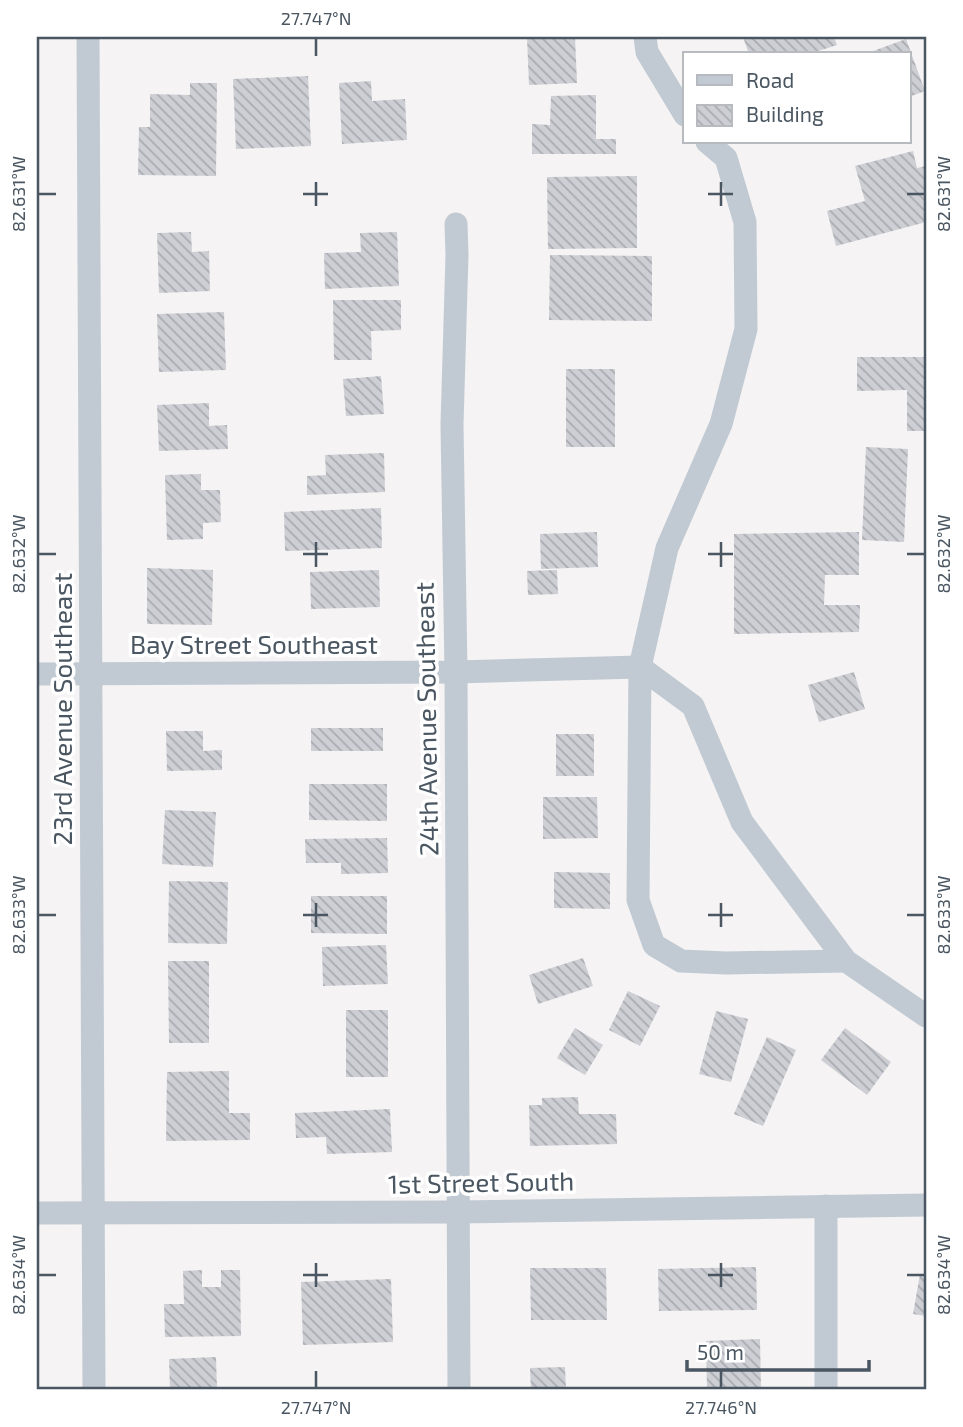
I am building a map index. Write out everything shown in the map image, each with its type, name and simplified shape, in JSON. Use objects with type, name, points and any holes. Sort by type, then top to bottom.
[{"type":"street","name":"23rd Avenue Southeast","points":[[88,37],[94,1390]]},
{"type":"street","points":[[645,37],[647,52],[683,112]]},
{"type":"street","points":[[709,144],[726,158],[745,222],[747,329],[721,424],[667,548],[640,667],[638,900],[654,945],[681,961],[846,961]]},
{"type":"street","name":"24th Avenue Southeast","points":[[457,224],[452,424],[456,672],[459,1390]]},
{"type":"street","name":"Bay Street Southeast","points":[[37,674],[456,672],[640,667]]},
{"type":"street","points":[[640,667],[693,706],[742,822],[846,961],[926,1016]]},
{"type":"street","name":"1st Street South","points":[[37,1213],[458,1212],[926,1205]]},
{"type":"street","points":[[826,1206],[826,1390]]},
{"type":"building","points":[[527,37],[575,37],[577,83],[529,85]]},
{"type":"building","points":[[743,37],[834,37],[837,45],[815,52],[748,52]]},
{"type":"building","points":[[906,39],[911,52],[870,52]]},
{"type":"building","points":[[911,53],[925,91],[911,96]]},
{"type":"building","points":[[308,76],[311,146],[236,149],[233,79]]},
{"type":"building","points":[[371,81],[372,101],[405,99],[407,140],[342,144],[339,83]]},
{"type":"building","points":[[190,83],[217,83],[216,176],[138,175],[139,127],[150,127],[150,94],[190,95]]},
{"type":"building","points":[[596,95],[596,139],[616,139],[616,154],[532,154],[532,124],[550,125],[551,96]]},
{"type":"building","points":[[913,151],[917,168],[926,166],[926,222],[836,246],[827,211],[865,201],[855,166]]},
{"type":"building","points":[[637,176],[637,248],[548,249],[547,177]]},
{"type":"building","points":[[191,232],[192,252],[209,251],[210,291],[159,293],[157,233]]},
{"type":"building","points":[[397,232],[399,286],[325,289],[324,253],[361,252],[360,233]]},
{"type":"building","points":[[550,255],[652,256],[652,321],[549,320]]},
{"type":"building","points":[[333,300],[401,300],[401,330],[371,331],[372,360],[334,360]]},
{"type":"building","points":[[224,312],[226,370],[159,372],[157,314]]},
{"type":"building","points":[[857,357],[926,357],[926,431],[907,431],[907,390],[857,391]]},
{"type":"building","points":[[566,369],[615,369],[615,447],[566,447]]},
{"type":"building","points":[[381,376],[384,414],[346,416],[343,379]]},
{"type":"building","points":[[209,403],[209,426],[227,425],[228,449],[159,451],[157,405]]},
{"type":"building","points":[[866,447],[908,449],[904,542],[862,540]]},
{"type":"building","points":[[384,453],[385,492],[307,495],[307,476],[326,475],[325,455]]},
{"type":"building","points":[[201,474],[201,490],[220,490],[221,522],[203,523],[203,539],[167,540],[165,475]]},
{"type":"building","points":[[381,508],[382,548],[285,551],[284,512]]},
{"type":"building","points":[[597,532],[598,567],[541,569],[540,534]]},
{"type":"building","points":[[859,532],[859,575],[825,575],[824,605],[860,605],[859,632],[734,634],[734,534]]},
{"type":"building","points":[[147,568],[213,570],[212,625],[147,624]]},
{"type":"building","points":[[379,570],[380,607],[311,609],[310,572]]},
{"type":"building","points":[[557,570],[558,594],[528,595],[527,571]]},
{"type":"building","points":[[854,672],[865,709],[819,722],[808,685]]},
{"type":"building","points":[[311,728],[383,728],[383,751],[311,751]]},
{"type":"building","points":[[166,731],[203,731],[203,751],[222,750],[222,770],[167,771]]},
{"type":"building","points":[[556,734],[594,734],[594,776],[556,776]]},
{"type":"building","points":[[309,784],[387,784],[387,821],[309,820]]},
{"type":"building","points":[[543,797],[597,797],[598,838],[543,839]]},
{"type":"building","points":[[165,810],[216,812],[213,867],[162,864]]},
{"type":"building","points":[[387,838],[388,873],[341,874],[341,863],[306,863],[305,839]]},
{"type":"building","points":[[554,872],[610,873],[610,909],[554,908]]},
{"type":"building","points":[[169,881],[228,882],[227,944],[168,943]]},
{"type":"building","points":[[311,896],[387,896],[387,934],[311,933]]},
{"type":"building","points":[[386,945],[388,984],[323,986],[322,947]]},
{"type":"building","points":[[583,958],[593,986],[538,1004],[529,975]]},
{"type":"building","points":[[168,961],[209,961],[209,1043],[169,1043]]},
{"type":"building","points":[[628,991],[660,1006],[640,1046],[609,1030]]},
{"type":"building","points":[[346,1010],[388,1010],[388,1077],[346,1077]]},
{"type":"building","points":[[716,1011],[748,1019],[731,1082],[699,1074]]},
{"type":"building","points":[[575,1028],[603,1045],[585,1075],[557,1058]]},
{"type":"building","points":[[845,1028],[891,1062],[867,1095],[821,1060]]},
{"type":"building","points":[[767,1037],[796,1050],[763,1126],[734,1114]]},
{"type":"building","points":[[229,1071],[229,1113],[250,1113],[250,1140],[166,1141],[167,1072]]},
{"type":"building","points":[[578,1097],[579,1114],[616,1114],[617,1144],[530,1146],[529,1105],[542,1105],[542,1098]]},
{"type":"building","points":[[390,1109],[392,1152],[327,1154],[326,1137],[296,1138],[295,1113]]},
{"type":"building","points":[[756,1267],[757,1310],[659,1311],[658,1269]]},
{"type":"building","points":[[530,1268],[606,1268],[607,1320],[531,1320]]},
{"type":"building","points":[[202,1270],[202,1287],[221,1287],[221,1270],[240,1270],[241,1336],[165,1337],[164,1304],[184,1304],[183,1271]]},
{"type":"building","points":[[920,1274],[926,1275],[926,1316],[913,1314]]},
{"type":"building","points":[[391,1279],[393,1342],[303,1345],[301,1282]]},
{"type":"building","points":[[760,1339],[761,1390],[707,1390],[706,1341]]},
{"type":"building","points":[[216,1357],[217,1390],[170,1390],[169,1359]]},
{"type":"building","points":[[565,1367],[566,1390],[531,1390],[530,1368]]}]
